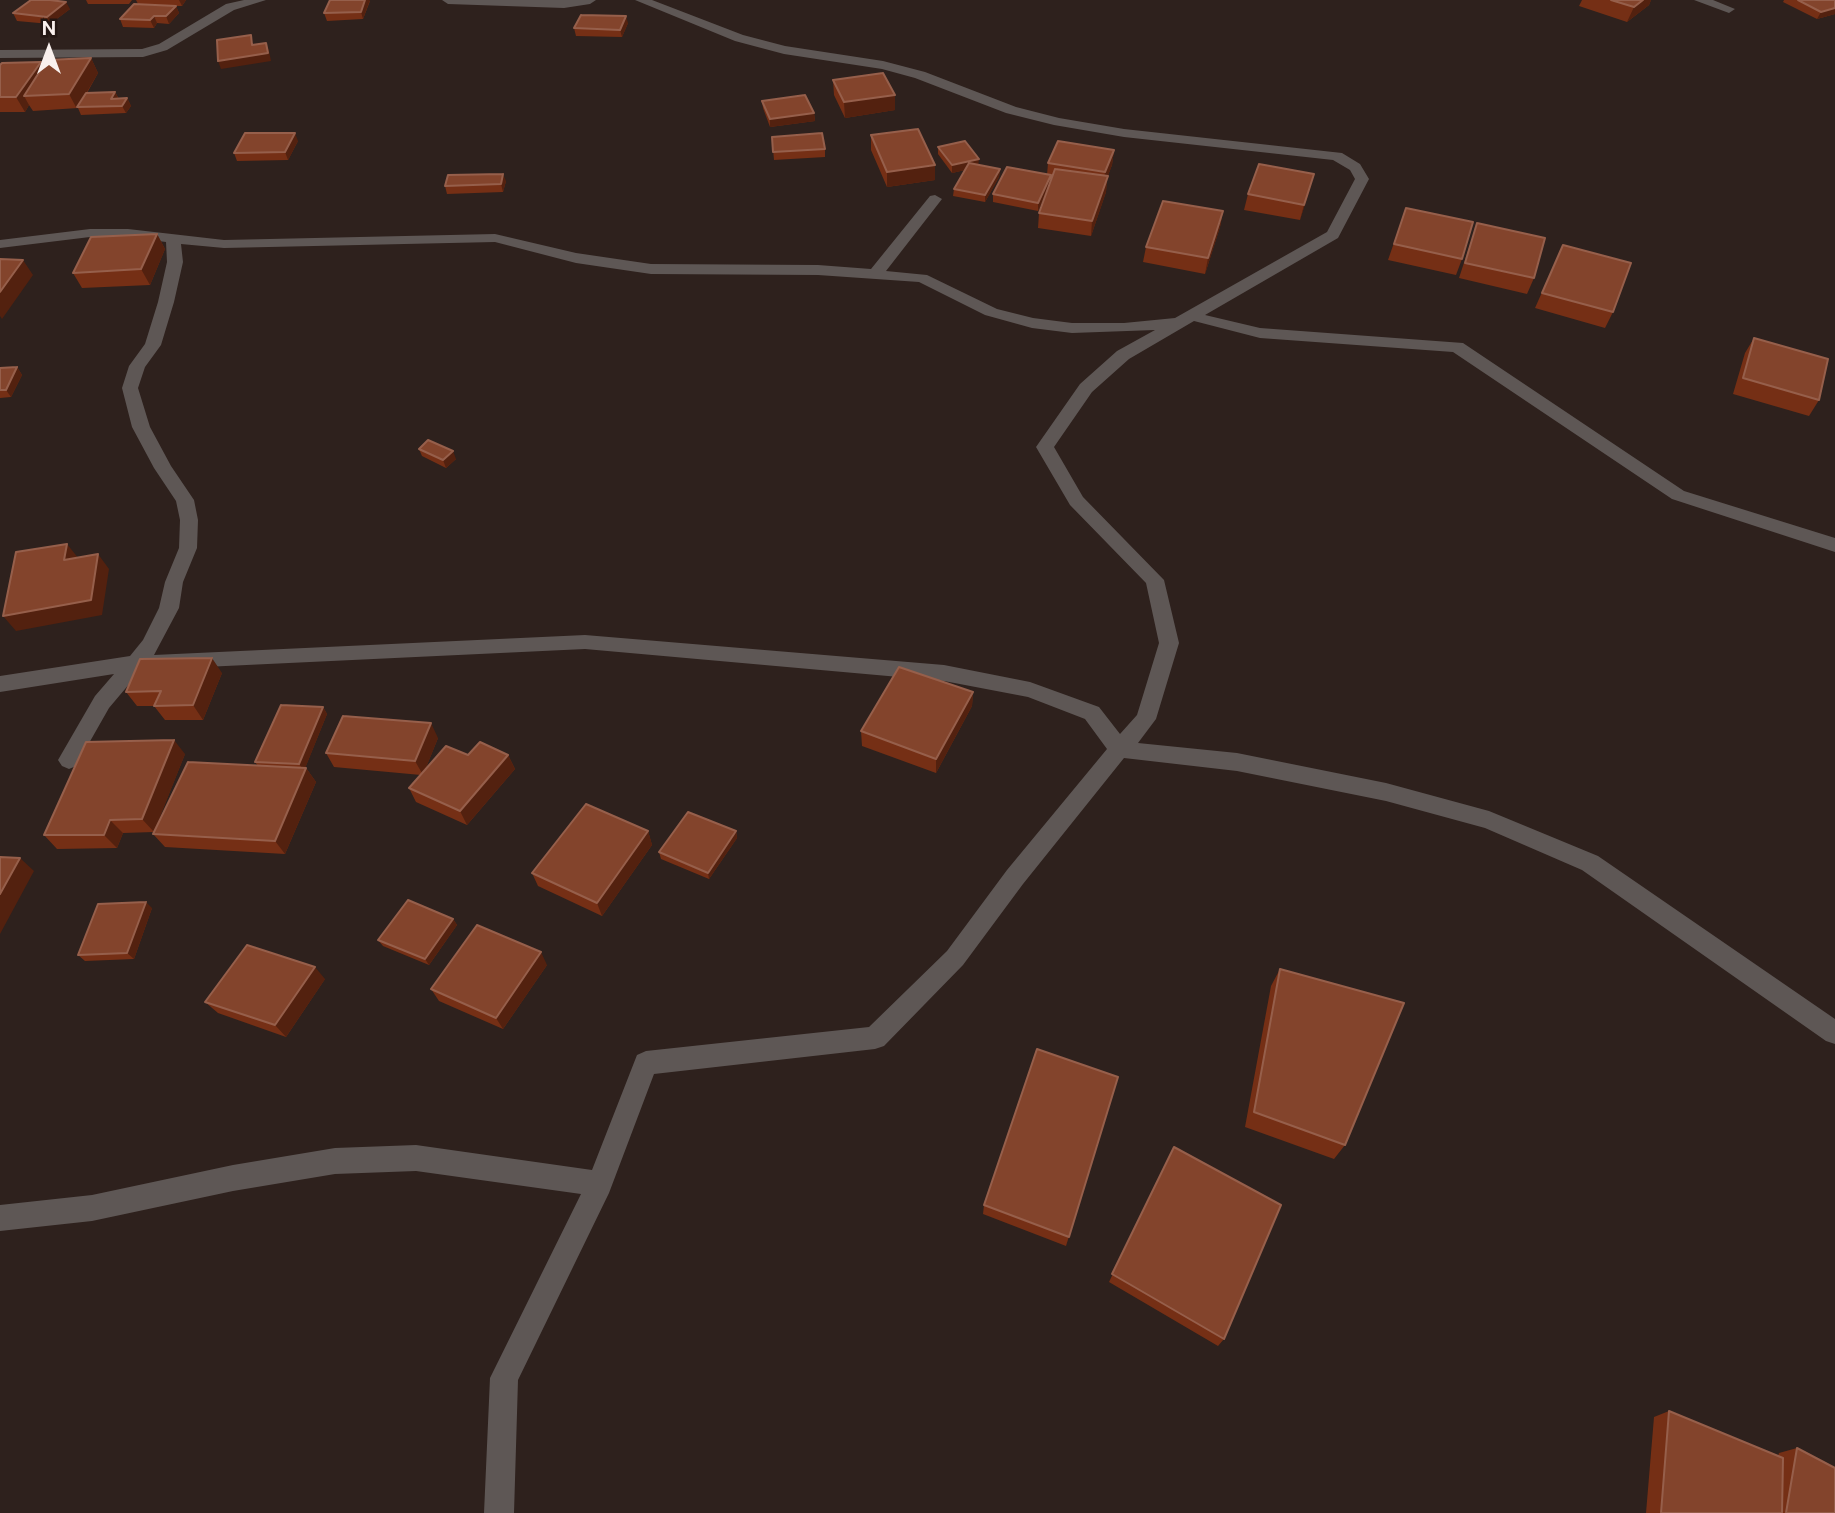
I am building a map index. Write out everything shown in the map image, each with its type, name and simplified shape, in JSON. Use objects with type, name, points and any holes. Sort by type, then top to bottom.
[{"type":"street","points":[[0,54],[143,53],[163,47],[230,7],[260,0]]},
{"type":"street","points":[[449,0],[564,4],[590,0]]},
{"type":"street","points":[[499,1513],[504,1378],[600,1184],[646,1063],[875,1038],[955,958],[1015,877],[1146,719],[1169,643],[1155,580],[1076,501],[1045,447],[1086,388],[1124,355],[1333,235],[1362,179],[1355,167],[1337,156],[1124,133],[1059,122],[1011,110],[907,71],[784,50],[739,38],[641,0]]},
{"type":"street","points":[[1700,0],[1729,9]]},
{"type":"street","points":[[875,274],[935,199]]},
{"type":"street","points":[[0,244],[90,233],[128,233],[224,244],[495,238],[576,258],[651,269],[875,274],[922,278],[991,312],[1032,323],[1072,328],[1124,328],[1188,319],[1260,333],[1457,347],[1678,495],[1835,545]]},
{"type":"street","points":[[69,761],[102,702],[151,645],[169,608],[174,582],[188,548],[189,520],[185,500],[163,468],[141,427],[130,388],[137,366],[153,345],[163,313],[175,262],[173,240]]},
{"type":"street","points":[[0,684],[136,663],[585,642],[931,672],[1030,690],[1092,713],[1119,749],[1237,762],[1386,792],[1489,821],[1590,863],[1835,1033]]},
{"type":"street","points":[[0,1218],[92,1208],[233,1178],[335,1161],[416,1158],[600,1184]]},
{"type":"building","points":[[31,0],[66,2],[47,17],[13,13]]},
{"type":"building","points":[[330,0],[365,0],[361,12],[324,13]]},
{"type":"building","points":[[1611,0],[1643,0],[1634,7]]},
{"type":"building","points":[[1798,0],[1835,0],[1835,8],[1821,12]]},
{"type":"building","points":[[134,4],[176,6],[166,16],[154,16],[150,20],[120,19]]},
{"type":"building","points":[[581,15],[626,16],[620,30],[574,28]]},
{"type":"building","points":[[251,35],[252,45],[266,43],[268,53],[218,61],[217,40]]},
{"type":"building","points":[[91,58],[69,94],[24,96],[47,60]]},
{"type":"building","points":[[41,62],[16,97],[0,97],[2,63]]},
{"type":"building","points":[[883,73],[895,95],[844,102],[833,80]]},
{"type":"building","points":[[115,92],[111,99],[127,98],[122,106],[77,107],[86,93]]},
{"type":"building","points":[[805,95],[814,113],[770,119],[762,101]]},
{"type":"building","points":[[918,129],[935,165],[887,172],[871,135]]},
{"type":"building","points":[[245,133],[295,133],[285,152],[234,153]]},
{"type":"building","points":[[822,133],[825,149],[773,152],[772,137]]},
{"type":"building","points":[[965,141],[979,159],[952,165],[938,147]]},
{"type":"building","points":[[1058,141],[1114,150],[1105,172],[1048,163]]},
{"type":"building","points":[[969,163],[1000,169],[985,195],[954,189]]},
{"type":"building","points":[[1259,164],[1314,174],[1304,205],[1248,194]]},
{"type":"building","points":[[1007,167],[1051,175],[1038,203],[993,194]]},
{"type":"building","points":[[1055,169],[1108,176],[1092,221],[1039,213]]},
{"type":"building","points":[[503,174],[501,184],[445,186],[448,175]]},
{"type":"building","points":[[1163,201],[1223,211],[1208,258],[1146,247]]},
{"type":"building","points":[[1406,208],[1473,222],[1462,259],[1394,244]]},
{"type":"building","points":[[1477,223],[1545,238],[1534,278],[1465,263]]},
{"type":"building","points":[[157,234],[141,269],[73,273],[91,237]]},
{"type":"building","points":[[1563,245],[1631,263],[1613,312],[1542,293]]},
{"type":"building","points":[[0,259],[23,260],[0,292]]},
{"type":"building","points":[[1754,338],[1828,359],[1819,400],[1743,378]]},
{"type":"building","points":[[17,367],[6,390],[0,390],[0,368]]},
{"type":"building","points":[[428,440],[453,451],[443,460],[419,449]]},
{"type":"building","points":[[67,544],[64,560],[98,554],[91,600],[3,616],[16,552]]},
{"type":"building","points":[[212,658],[193,705],[154,706],[161,691],[126,692],[140,659]]},
{"type":"building","points":[[899,667],[973,692],[936,759],[861,731]]},
{"type":"building","points":[[281,705],[323,707],[299,764],[255,762]]},
{"type":"building","points":[[343,716],[431,723],[415,761],[326,753]]},
{"type":"building","points":[[174,740],[142,819],[110,820],[104,835],[44,835],[86,742]]},
{"type":"building","points":[[480,742],[508,755],[460,811],[409,788],[446,746],[468,755]]},
{"type":"building","points":[[188,762],[306,768],[275,841],[153,834]]},
{"type":"building","points":[[586,804],[648,831],[597,903],[532,873]]},
{"type":"building","points":[[688,812],[736,831],[708,873],[659,852]]},
{"type":"building","points":[[0,857],[20,858],[0,894]]},
{"type":"building","points":[[408,900],[453,919],[425,959],[378,940]]},
{"type":"building","points":[[146,902],[127,953],[78,955],[98,904]]},
{"type":"building","points":[[477,925],[541,952],[496,1018],[431,989]]},
{"type":"building","points":[[247,945],[315,967],[275,1025],[205,1002]]},
{"type":"building","points":[[1280,969],[1404,1003],[1345,1145],[1254,1112]]},
{"type":"building","points":[[1037,1049],[1118,1077],[1069,1237],[984,1205]]},
{"type":"building","points":[[1174,1147],[1281,1205],[1224,1339],[1112,1274]]},
{"type":"building","points":[[1669,1411],[1783,1458],[1782,1513],[1661,1513]]},
{"type":"building","points":[[1797,1448],[1835,1468],[1835,1513],[1786,1513]]}]
